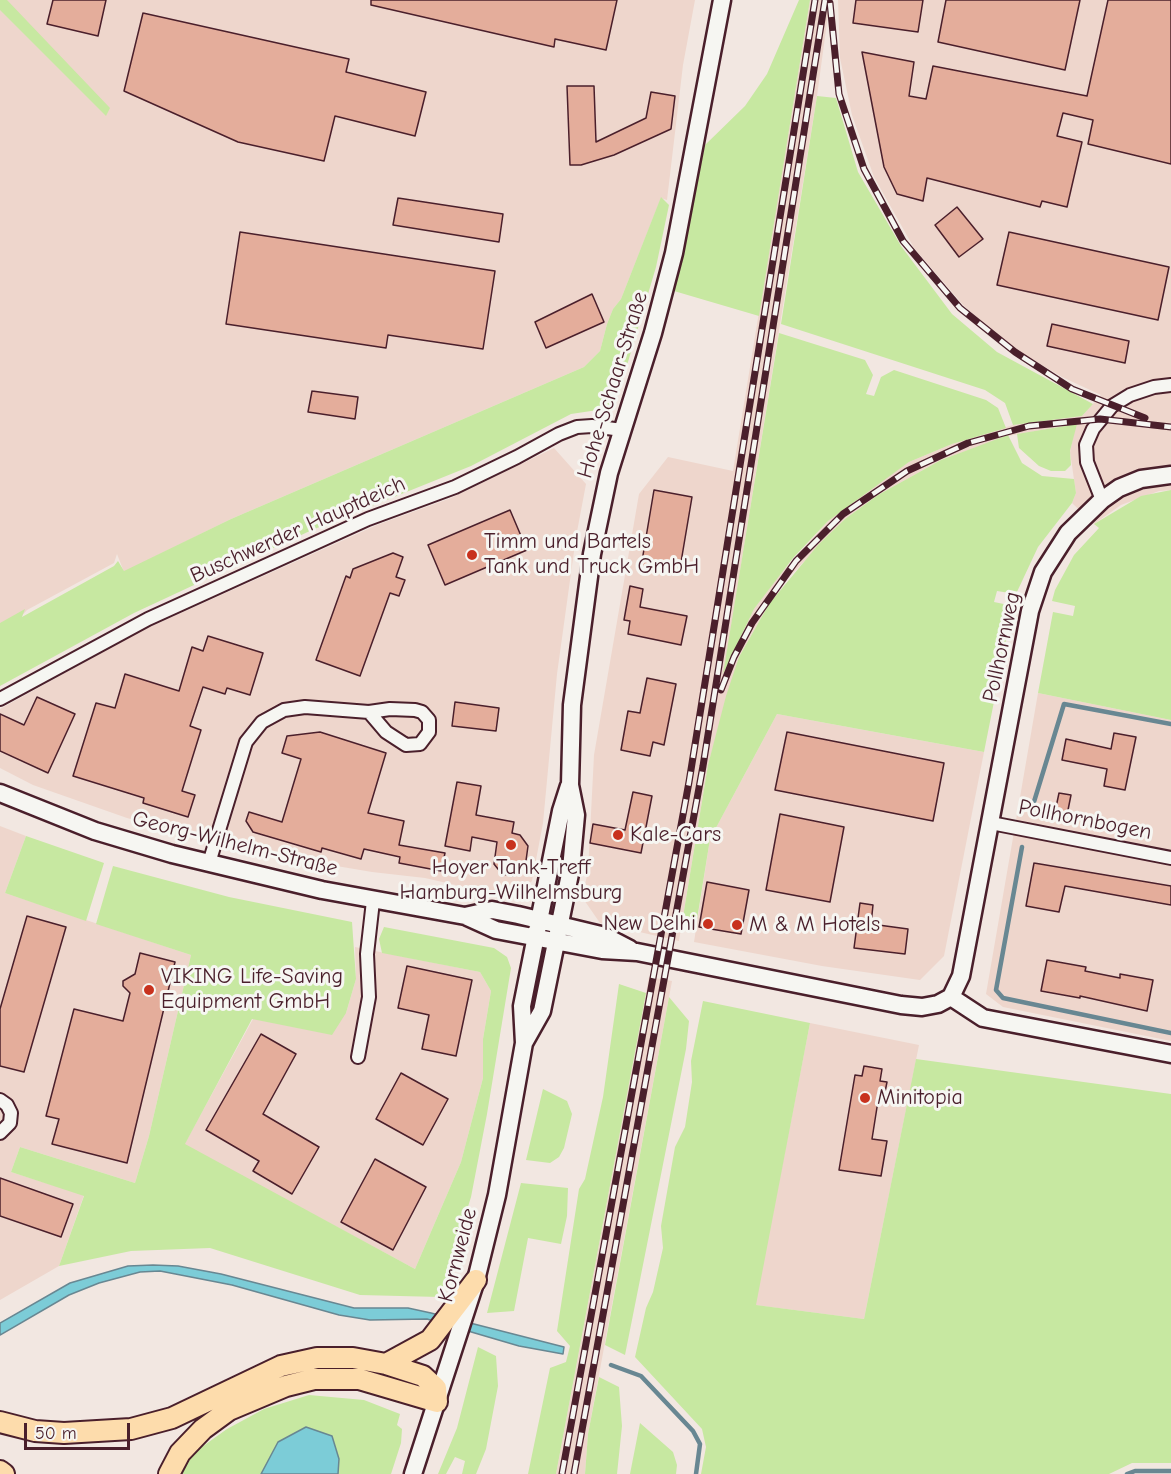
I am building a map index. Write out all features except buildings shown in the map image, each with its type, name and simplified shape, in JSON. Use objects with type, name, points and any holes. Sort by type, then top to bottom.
[{"type":"highway","points":[[386,1364],[450,1330],[476,1280]]},
{"type":"highway","points":[[0,1422],[35,1431],[64,1433],[131,1430],[172,1418],[262,1374],[299,1361],[337,1357],[386,1364],[428,1380],[436,1388],[437,1402],[359,1380],[330,1378],[300,1381],[249,1400],[214,1420],[180,1453],[170,1474]]},
{"type":"highway","points":[[0,1471],[4,1474]]},
{"type":"main road","name":"Hohe-Schaar-Straße","points":[[561,924],[576,815],[570,785],[574,687],[585,593],[603,500],[622,430],[653,333],[674,252],[722,0]]},
{"type":"main road","name":"Pollhornweg","points":[[954,993],[962,976],[1035,594],[1043,572],[1060,543],[1102,500],[1131,483],[1171,475]]},
{"type":"main road","name":"Hohe-Schaar-Straße","points":[[540,919],[561,811],[570,785]]},
{"type":"main road","name":"Georg-Wilhelm-Straße","points":[[0,793],[95,831],[209,863],[373,901],[465,916],[486,928],[602,950],[637,952],[912,1007],[938,1004],[954,993]]},
{"type":"main road","name":"Georg-Wilhelm-Straße","points":[[465,916],[492,910],[540,919],[605,936],[637,952]]},
{"type":"main road","name":"Kornweide","points":[[476,1280],[497,1195],[524,1043],[522,1006],[540,919]]},
{"type":"main road","name":"Kornweide","points":[[524,1043],[542,1011],[561,924]]},
{"type":"main road","points":[[954,993],[983,1018],[1171,1054]]},
{"type":"main road","name":"Kornweide","points":[[413,1474],[437,1402],[450,1330]]},
{"type":"street","points":[[1102,500],[1087,462],[1086,445],[1093,429],[1112,406],[1130,395],[1154,387],[1171,385]]},
{"type":"street","name":"Buschwerder Hauptdeich","points":[[0,699],[148,619],[368,519],[454,487],[559,434],[576,427],[592,426],[622,430]]},
{"type":"street","points":[[209,863],[246,742],[262,722],[284,710],[305,707],[369,712],[390,709],[415,710],[422,712],[429,720],[429,732],[420,744],[406,745],[386,732],[369,712]]},
{"type":"street","name":"Pollhornbogen","points":[[991,823],[1171,858]]},
{"type":"street","points":[[358,1058],[369,997],[368,936],[373,901]]},
{"type":"street","points":[[0,1100],[7,1105],[11,1113],[10,1123],[0,1133]]},
{"type":"shaded area","points":[[0,0],[695,0],[683,65],[667,200],[661,198],[621,299],[613,309],[607,324],[600,351],[584,367],[231,519],[124,572],[117,554],[114,563],[27,610],[0,639]]},
{"type":"shaded area","points":[[810,0],[830,0],[817,96],[724,670],[754,609],[781,573],[828,521],[856,498],[909,462],[952,444],[1013,425],[1082,416],[1101,395],[1062,377],[1013,348],[964,306],[914,248],[874,177],[852,115],[840,58],[838,0],[1171,0],[1171,490],[1159,491],[1121,505],[1094,524],[1072,503],[1076,493],[1070,452],[1076,424],[1008,436],[941,460],[878,495],[845,519],[789,577],[769,604],[739,657],[708,765],[679,941],[600,923],[582,897],[588,872],[594,755],[639,494],[668,457],[733,471]]},
{"type":"shaded area","points":[[554,448],[586,484],[576,537],[557,674],[543,823],[532,881],[516,894],[499,895],[425,878],[372,872],[242,850],[127,818],[33,785],[0,768],[0,709],[141,631],[377,525],[451,498]]},
{"type":"shaded area","points":[[1038,693],[1171,720],[1171,1041],[1003,1007],[986,994]]},
{"type":"shaded area","points":[[777,714],[984,752],[944,956],[920,980],[822,966],[694,942],[710,839]]},
{"type":"shaded area","points":[[0,826],[26,836],[5,893],[191,955],[149,1136],[135,1183],[20,1147],[11,1172],[84,1195],[59,1266],[0,1300]]},
{"type":"shaded area","points":[[355,947],[480,972],[491,991],[483,1039],[483,1078],[461,1162],[415,1269],[184,1145],[253,1019],[346,1013],[356,979]]},
{"type":"shaded area","points":[[649,977],[672,981],[588,1434],[585,1474],[556,1474]]},
{"type":"shaded area","points":[[810,1023],[919,1045],[864,1319],[755,1305]]},
{"type":"green space","points":[[0,0],[7,0],[110,108],[106,116],[0,10]]},
{"type":"green space","points":[[799,0],[810,0],[759,316],[674,291],[705,145],[745,106],[767,74]]},
{"type":"green space","points":[[817,96],[836,98],[858,172],[901,246],[952,314],[997,352],[1093,404],[1082,416],[1013,425],[1005,403],[985,390],[781,324]]},
{"type":"green space","points":[[661,197],[669,205],[656,267],[620,389],[611,408],[571,414],[471,466],[312,530],[134,613],[0,686],[0,623],[25,609],[22,617],[114,566],[118,561],[124,571],[231,519],[584,367],[600,351],[607,324],[613,309],[621,299]]},
{"type":"green space","points":[[779,333],[865,360],[873,375],[866,394],[874,396],[881,377],[894,370],[986,400],[998,408],[1006,428],[952,444],[909,462],[828,521],[793,558],[754,609],[723,674]]},
{"type":"green space","points":[[1077,424],[1070,451],[1071,465],[1065,471],[1051,471],[1039,466],[1019,448],[1017,434]]},
{"type":"green space","points":[[1008,435],[1022,463],[1042,476],[1074,479],[1076,493],[1072,503],[1038,547],[1016,594],[997,591],[994,602],[1013,606],[984,752],[777,714],[710,839],[695,932],[681,929],[708,765],[726,696],[739,657],[769,604],[818,545],[845,519],[878,495],[941,460]]},
{"type":"green space","points":[[1171,490],[1171,720],[1038,693],[1053,612],[1073,616],[1075,606],[1052,601],[1055,590],[1074,555],[1099,528],[1094,524],[1141,496]]},
{"type":"green space","points":[[26,836],[104,863],[86,921],[5,893]]},
{"type":"green space","points":[[113,866],[229,897],[352,922],[356,979],[346,1013],[332,1035],[252,1019],[185,1144],[415,1269],[461,1162],[483,1078],[483,1039],[491,991],[480,972],[382,953],[379,939],[384,927],[494,948],[507,957],[511,968],[471,1197],[440,1297],[360,1295],[210,1248],[131,1251],[59,1266],[84,1196],[11,1172],[20,1147],[135,1183],[149,1136],[191,955],[96,924]]},
{"type":"green space","points":[[619,984],[646,993],[556,1474],[528,1474],[550,1368],[566,1362],[570,1346],[557,1331],[579,1189],[585,1179],[603,1097]]},
{"type":"green space","points":[[669,997],[689,1021],[686,1049],[625,1355],[605,1345]]},
{"type":"green space","points":[[703,1001],[810,1023],[756,1305],[864,1319],[916,1059],[1171,1094],[1171,1463],[1132,1463],[1109,1474],[701,1474],[706,1447],[702,1429],[635,1357],[663,1248],[661,1226],[675,1147],[685,1127],[692,1082],[691,1061]]},
{"type":"green space","points":[[543,1089],[567,1101],[572,1114],[564,1148],[559,1157],[550,1163],[526,1160]]},
{"type":"green space","points":[[521,1183],[568,1188],[567,1216],[561,1244],[528,1238],[514,1311],[487,1313]]},
{"type":"green space","points":[[478,1347],[496,1356],[498,1386],[486,1449],[476,1474],[462,1474],[465,1461],[455,1457],[446,1474],[438,1474],[457,1428]]},
{"type":"green space","points":[[599,1377],[619,1387],[622,1426],[617,1474],[585,1474],[588,1434]]},
{"type":"green space","points":[[309,1395],[364,1400],[400,1414],[397,1425],[402,1429],[401,1443],[391,1474],[338,1474],[339,1459],[278,1442],[261,1474],[181,1474],[192,1454],[227,1429],[264,1409]]},
{"type":"green space","points":[[640,1423],[673,1452],[677,1465],[676,1474],[630,1474]]},
{"type":"water","points":[[128,1266],[178,1266],[221,1274],[354,1308],[408,1308],[564,1347],[563,1354],[519,1346],[427,1319],[370,1320],[339,1315],[232,1285],[160,1271],[140,1272],[99,1283],[69,1295],[0,1335],[0,1323],[70,1283]]},
{"type":"water","points":[[306,1427],[332,1436],[339,1459],[338,1474],[261,1474],[278,1442]]},
{"type":"waterway","points":[[1033,805],[1064,704],[1171,724]]},
{"type":"waterway","points":[[1022,847],[996,990],[1003,998],[1171,1033]]},
{"type":"waterway","points":[[611,1365],[641,1376],[693,1431],[700,1444],[696,1474]]},
{"type":"waterway","points":[[1127,1474],[1135,1471],[1171,1471]]},
{"type":"railway","points":[[562,1474],[689,782],[815,0]]},
{"type":"railway","points":[[574,1474],[703,766],[825,0]]},
{"type":"railway","points":[[830,3],[839,94],[864,169],[903,241],[960,308],[1015,352],[1072,389],[1145,418]]},
{"type":"railway","points":[[721,690],[734,657],[752,623],[796,561],[843,514],[907,471],[968,443],[1029,426],[1100,419],[1171,427]]},
{"type":"place","name":"Timm und Bartels Tank und Truck GmbH","points":[[472,555]]},
{"type":"place","name":"Kale-Cars","points":[[618,835]]},
{"type":"place","name":"Hoyer Tank-Treff Hamburg-Wilhelmsburg","points":[[511,845]]},
{"type":"place","name":"New Delhi","points":[[708,924]]},
{"type":"place","name":"M & M Hotels","points":[[737,925]]},
{"type":"place","name":"VIKING Life-Saving Equipment GmbH","points":[[149,990]]},
{"type":"place","name":"Minitopia","points":[[865,1098]]}]
